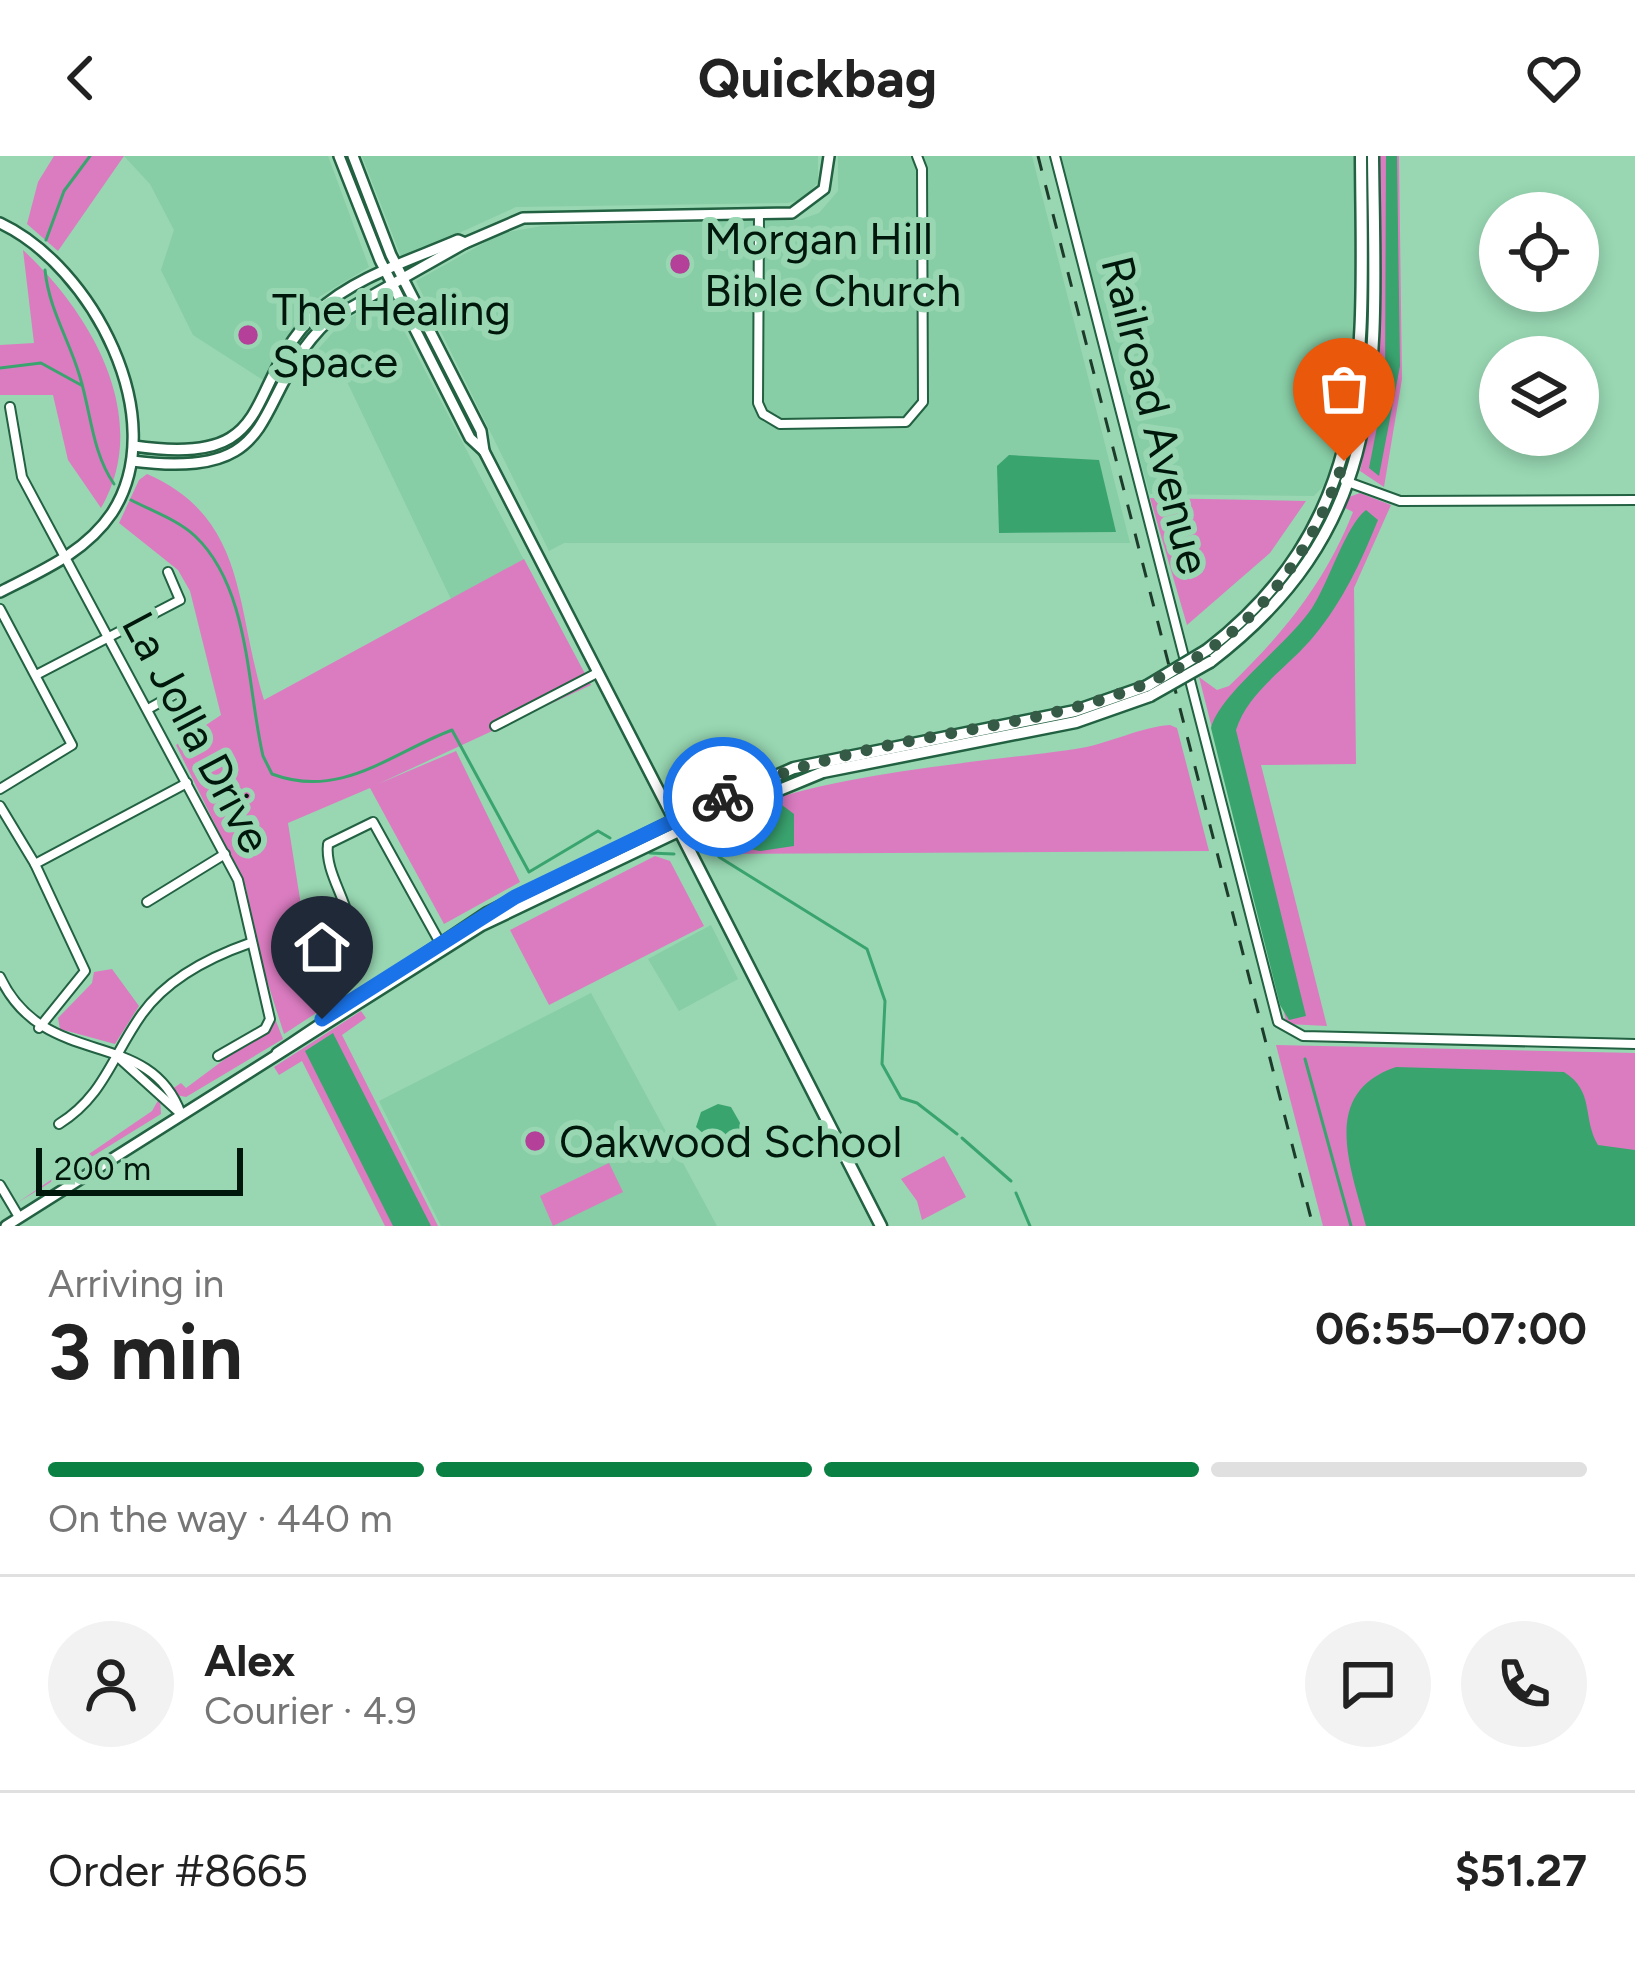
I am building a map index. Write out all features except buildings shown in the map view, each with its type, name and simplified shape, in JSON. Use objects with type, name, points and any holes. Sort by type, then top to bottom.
[{"type":"main road","points":[[339,156],[388,278],[470,438],[484,451]]},
{"type":"main road","points":[[353,156],[400,272],[481,431],[484,451],[881,1226]]},
{"type":"main road","points":[[134,446],[196,451],[230,439],[254,416],[306,324],[327,303],[464,243],[533,217],[792,213],[813,202],[827,182],[829,156]]},
{"type":"main road","points":[[1343,481],[1361,366],[1361,156]]},
{"type":"main road","points":[[324,1022],[511,909],[794,768],[1075,711],[1149,691],[1209,656],[1280,580],[1343,481],[1367,419],[1373,367],[1373,156]]},
{"type":"main road","points":[[0,224],[44,254],[97,321],[123,381],[134,446],[111,515],[67,558],[0,592]]},
{"type":"main road","points":[[132,460],[187,466],[238,450],[268,420],[323,325],[388,278]]},
{"type":"main road","points":[[6,1226],[296,1041],[439,941],[524,892],[676,826]]},
{"type":"street","points":[[759,214],[758,403],[763,414],[780,424],[906,422],[923,402],[922,169],[917,156]]},
{"type":"street","name":"Railroad Avenue","points":[[1055,156],[1166,592],[1195,681],[1271,1007],[1291,1032],[1635,1044]]},
{"type":"street","name":"La Jolla Drive","points":[[10,407],[22,477],[110,635],[243,896],[270,1018],[265,1029],[218,1056]]},
{"type":"street","points":[[1343,481],[1400,501],[1635,500]]},
{"type":"street","points":[[38,674],[181,600],[168,572]]},
{"type":"street","points":[[0,609],[72,745],[0,789]]},
{"type":"street","points":[[496,725],[597,673]]},
{"type":"street","points":[[148,709],[176,694]]},
{"type":"street","points":[[35,864],[188,783]]},
{"type":"street","points":[[0,806],[35,864],[85,971],[39,1028]]},
{"type":"street","points":[[348,935],[351,926],[330,877],[328,844],[373,823],[439,941]]},
{"type":"street","points":[[147,902],[225,854]]},
{"type":"street","points":[[58,1124],[88,1104],[154,1000],[206,960],[250,943]]},
{"type":"street","points":[[0,977],[21,1013],[39,1028],[117,1056],[181,1114]]},
{"type":"street","points":[[0,1185],[20,1217]]},
{"type":"shaded area","points":[[54,156],[124,156],[58,251],[27,224],[38,182]]},
{"type":"shaded area","points":[[124,156],[328,156],[369,267],[319,297],[266,382],[193,335],[161,270],[174,230],[150,184]]},
{"type":"shaded area","points":[[362,156],[818,156],[818,182],[802,200],[787,203],[516,207],[402,259]]},
{"type":"shaded area","points":[[838,156],[1032,156],[1130,543],[564,543],[549,551],[416,281],[502,233],[542,226],[799,220],[819,213],[838,191]]},
{"type":"shaded area","points":[[1061,156],[1387,156],[1388,214],[1359,212],[1354,327],[1331,478],[1314,496],[1150,494],[1106,348]]},
{"type":"shaded area","points":[[1380,156],[1399,156],[1402,379],[1384,487],[1360,471],[1379,385]]},
{"type":"shaded area","points":[[1386,156],[1397,156],[1400,366],[1379,476],[1369,468],[1385,386]]},
{"type":"shaded area","points":[[23,250],[71,304],[107,369],[117,403],[120,439],[115,474],[101,508],[68,460],[53,395],[0,395],[0,345],[34,343]]},
{"type":"shaded area","points":[[387,298],[524,560],[451,599],[340,367],[313,355],[342,322]]},
{"type":"shaded area","points":[[1009,455],[1099,460],[1116,532],[999,533],[997,466]]},
{"type":"shaded area","points":[[147,474],[180,493],[204,515],[221,541],[241,600],[264,700],[524,559],[591,685],[378,784],[456,751],[520,882],[444,924],[370,788],[288,823],[306,937],[327,1006],[284,1034],[256,946],[246,887],[176,745],[221,715],[190,591],[178,570],[119,523],[139,480]]},
{"type":"shaded area","points":[[1360,493],[1391,505],[1354,588],[1356,764],[1261,765],[1327,1026],[1287,1024],[1199,677],[1217,690],[1229,686],[1267,647],[1329,562],[1353,512],[1345,508],[1349,497]]},
{"type":"shaded area","points":[[1150,498],[1306,501],[1270,553],[1187,625]]},
{"type":"shaded area","points":[[1366,510],[1378,520],[1343,595],[1314,636],[1250,703],[1236,730],[1306,1016],[1289,1020],[1280,1005],[1211,728],[1227,700],[1312,608],[1351,528]]},
{"type":"shaded area","points":[[1170,725],[1177,728],[1209,851],[710,854],[704,842],[727,820],[767,801],[819,787],[1081,748]]},
{"type":"shaded area","points":[[772,805],[782,805],[794,814],[794,846],[760,851],[735,846],[728,828]]},
{"type":"shaded area","points":[[655,856],[670,861],[704,926],[549,1005],[510,930]]},
{"type":"shaded area","points":[[711,925],[738,979],[679,1011],[648,959]]},
{"type":"shaded area","points":[[112,969],[139,1006],[115,1044],[60,1029],[58,1018],[92,983],[94,972]]},
{"type":"shaded area","name":"Oakwood School","points":[[591,993],[717,1226],[441,1226],[379,1101]]},
{"type":"shaded area","points":[[361,1011],[366,1018],[342,1035],[438,1226],[385,1226],[302,1061],[279,1075],[274,1067]]},
{"type":"shaded area","points":[[276,1021],[283,1039],[186,1097],[176,1095],[172,1089],[181,1083],[186,1088]]},
{"type":"shaded area","points":[[333,1033],[431,1226],[393,1226],[305,1051]]},
{"type":"shaded area","points":[[1276,1045],[1635,1053],[1635,1226],[1323,1226]]},
{"type":"shaded area","points":[[1396,1067],[1564,1072],[1584,1096],[1598,1145],[1635,1150],[1635,1226],[1366,1226],[1349,1157],[1349,1113],[1372,1079]]},
{"type":"shaded area","points":[[160,1097],[161,1114],[17,1203],[152,1111]]},
{"type":"shaded area","points":[[718,1104],[731,1107],[743,1128],[730,1140],[707,1137],[696,1127],[701,1112]]},
{"type":"shaded area","points":[[944,1156],[966,1197],[922,1220],[917,1201],[901,1179]]},
{"type":"shaded area","points":[[609,1163],[623,1192],[553,1226],[540,1196]]},
{"type":"waterway","points":[[46,240],[64,191],[90,156]]},
{"type":"waterway","points":[[45,270],[80,377],[96,446],[114,484]]},
{"type":"waterway","points":[[0,368],[41,363],[81,385]]},
{"type":"waterway","points":[[131,500],[195,536],[227,583],[244,640],[263,756],[272,774],[297,781],[343,778],[452,730],[529,872],[598,831],[610,838]]},
{"type":"waterway","points":[[650,853],[674,854]]},
{"type":"waterway","points":[[719,857],[867,949],[885,1001],[882,1064],[901,1098],[917,1103],[957,1134]]},
{"type":"waterway","points":[[1305,1059],[1351,1226]]},
{"type":"waterway","points":[[962,1138],[1011,1181]]},
{"type":"waterway","points":[[1016,1193],[1030,1226]]},
{"type":"railway","points":[[1038,156],[1313,1226]]},
{"type":"way so far","points":[[723,797],[771,775],[843,755],[1095,706],[1168,675],[1208,650],[1264,601],[1320,519],[1344,461]]},
{"type":"place","name":"Morgan Hill Bible Church","points":[[680,264]]},
{"type":"place","name":"The Healing Space","points":[[248,335]]},
{"type":"place","name":"Oakwood School","points":[[535,1141]]},
{"type":"route","points":[[322,1019],[515,897],[723,797]]}]
